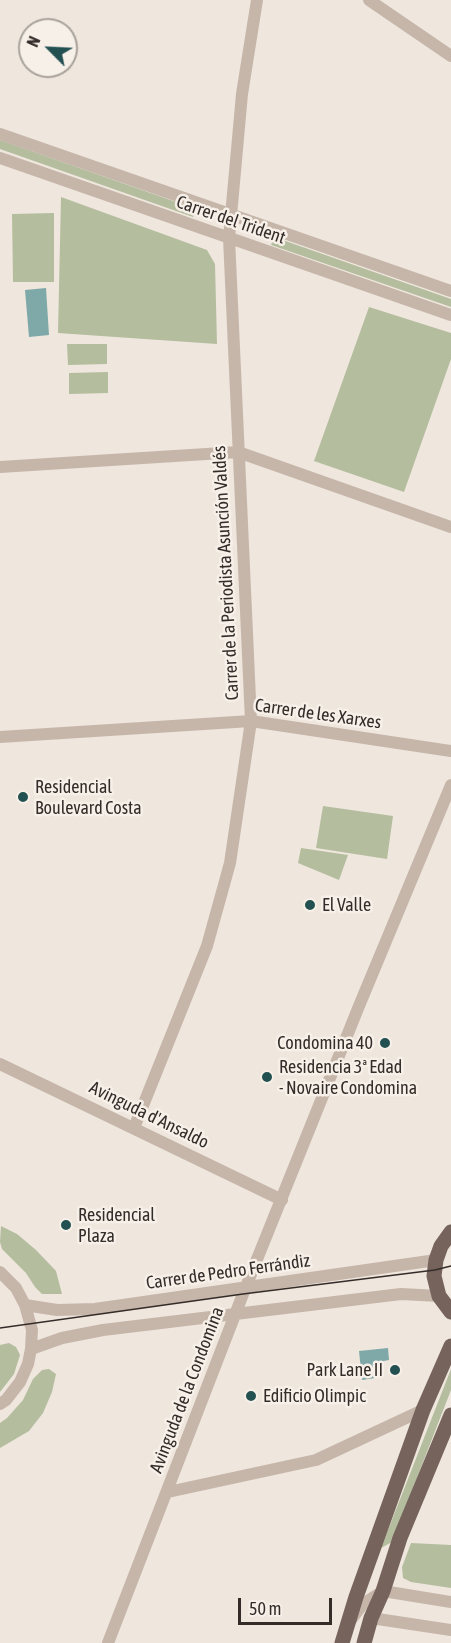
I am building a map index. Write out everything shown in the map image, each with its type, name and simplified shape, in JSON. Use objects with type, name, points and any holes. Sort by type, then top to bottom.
[{"type":"main road","points":[[451,1232],[441,1246],[436,1260],[435,1276],[439,1296],[451,1312]]},
{"type":"main road","points":[[344,1636],[423,1410],[451,1346]]},
{"type":"main road","points":[[364,1643],[400,1538],[451,1415]]},
{"type":"street","name":"Carrer de la Periodista Asunción Valdés","points":[[135,1128],[207,946],[230,863],[251,721],[229,238],[242,94],[257,0]]},
{"type":"street","points":[[369,0],[451,56]]},
{"type":"street","name":"Carrer del Trident","points":[[0,134],[451,291]]},
{"type":"street","name":"Carrer del Trident","points":[[0,158],[451,315]]},
{"type":"street","points":[[0,467],[238,452],[451,527]]},
{"type":"street","name":"Carrer de les Xarxes","points":[[0,737],[251,721],[451,751]]},
{"type":"street","name":"Avinguda de la Condomina","points":[[108,1643],[235,1315],[363,995],[451,785]]},
{"type":"street","name":"Avinguda d'Ansaldo","points":[[0,1064],[282,1200]]},
{"type":"street","name":"Carrer de Pedro Ferrándiz","points":[[25,1305],[57,1310],[95,1309],[436,1260]]},
{"type":"street","points":[[0,1272],[16,1288],[25,1305],[32,1330],[28,1364],[20,1382],[0,1404]]},
{"type":"street","points":[[31,1349],[62,1338],[103,1330],[401,1294],[439,1296]]},
{"type":"street","points":[[168,1492],[316,1460],[423,1410]]},
{"type":"street","points":[[344,1636],[363,1604],[383,1591],[451,1602]]},
{"type":"street","points":[[371,1618],[451,1630]]},
{"type":"green space","points":[[0,140],[196,209],[193,217],[0,149]]},
{"type":"green space","points":[[61,197],[207,250],[215,264],[217,344],[58,333]]},
{"type":"green space","points":[[54,213],[54,282],[13,282],[12,214]]},
{"type":"green space","points":[[274,237],[451,299],[451,307],[271,245]]},
{"type":"green space","points":[[369,307],[451,333],[451,359],[404,492],[314,461]]},
{"type":"green space","points":[[67,344],[107,344],[107,364],[68,365]]},
{"type":"green space","points":[[108,372],[108,393],[69,394],[69,373]]},
{"type":"green space","points":[[323,806],[393,816],[387,859],[316,848]]},
{"type":"green space","points":[[301,848],[348,855],[339,880],[298,863]]},
{"type":"green space","points":[[1,1226],[17,1234],[56,1271],[62,1294],[42,1294],[35,1287],[26,1273],[2,1249]]},
{"type":"green space","points":[[9,1343],[16,1347],[20,1355],[14,1374],[0,1392],[0,1345]]},
{"type":"green space","points":[[49,1369],[56,1374],[52,1392],[43,1413],[29,1431],[0,1448],[0,1423],[23,1400],[33,1379],[42,1370]]},
{"type":"green space","points":[[451,1369],[451,1390],[392,1542],[381,1548]]},
{"type":"green space","points":[[411,1543],[451,1545],[451,1588],[411,1582],[403,1578],[402,1567]]},
{"type":"water","points":[[46,288],[49,335],[29,337],[25,290]]},
{"type":"water","points":[[388,1348],[389,1360],[373,1363],[375,1378],[362,1380],[359,1351]]},
{"type":"tram line","points":[[0,1328],[451,1266]]},
{"type":"place","name":"Residencial Boulevard Costa","points":[[23,797]]},
{"type":"place","name":"El Valle","points":[[310,905]]},
{"type":"place","name":"Condomina 40","points":[[385,1043]]},
{"type":"place","name":"Residencia 3ª Edad - Novaire Condomina","points":[[267,1077]]},
{"type":"place","name":"Residencial Plaza","points":[[66,1225]]},
{"type":"place","name":"Park Lane II","points":[[395,1370]]},
{"type":"place","name":"Edificio Olimpic","points":[[251,1396]]}]
